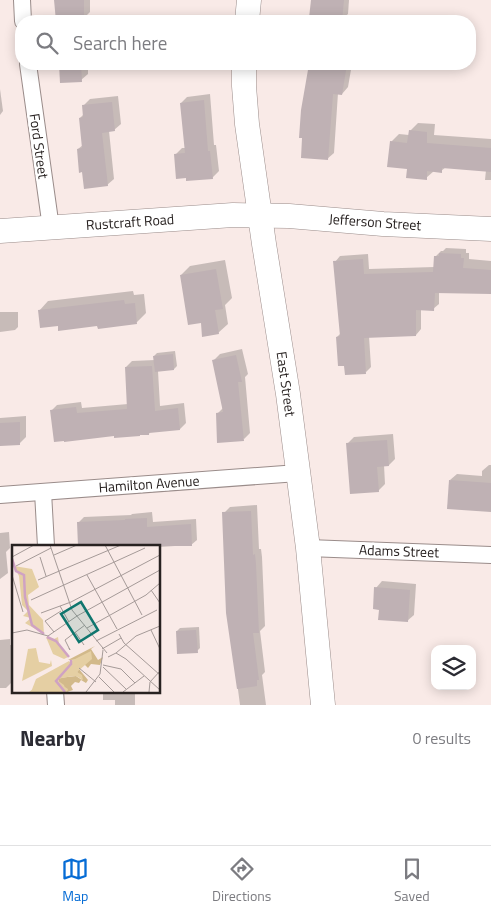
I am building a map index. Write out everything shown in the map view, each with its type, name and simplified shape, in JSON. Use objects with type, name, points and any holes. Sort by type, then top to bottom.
[{"type":"main road","points":[[248,15],[249,0]]},
{"type":"main road","name":"East Street","points":[[244,70],[247,124],[282,354],[308,548],[323,705]]},
{"type":"main road","name":"Rustcraft Road","points":[[0,232],[233,215],[260,215]]},
{"type":"main road","name":"Jefferson Street","points":[[260,215],[383,224],[491,228]]},
{"type":"street","points":[[22,0],[23,15]]},
{"type":"street","name":"Ford Street","points":[[29,70],[51,228]]},
{"type":"street","name":"Hamilton Avenue","points":[[0,495],[298,473]]},
{"type":"street","points":[[43,492],[46,545]]},
{"type":"street","name":"Adams Street","points":[[308,548],[491,555]]},
{"type":"street","points":[[55,692],[56,705]]},
{"type":"building","points":[[54,0],[84,0],[84,15],[55,15]]},
{"type":"building","points":[[311,0],[344,0],[343,15],[309,15]]},
{"type":"building","points":[[59,70],[81,70],[82,82],[60,83]]},
{"type":"building","points":[[308,70],[346,70],[342,95],[333,94],[328,160],[301,158],[302,138],[299,138],[301,110]]},
{"type":"building","points":[[204,100],[208,151],[210,151],[213,179],[186,181],[186,178],[176,179],[174,154],[185,153],[180,103]]},
{"type":"building","points":[[112,102],[115,131],[102,133],[108,186],[84,189],[82,172],[79,173],[77,149],[82,148],[79,118],[83,117],[82,105]]},
{"type":"building","points":[[409,130],[427,132],[427,143],[491,148],[491,172],[442,168],[442,173],[427,171],[427,180],[406,178],[407,169],[387,167],[390,141],[407,143]]},
{"type":"building","points":[[439,253],[461,254],[461,258],[464,258],[463,268],[491,270],[491,294],[435,293],[434,311],[416,310],[416,336],[364,338],[366,374],[345,375],[344,366],[338,366],[336,337],[340,336],[333,261],[363,259],[364,274],[433,272],[434,256],[439,256]]},
{"type":"building","points":[[216,269],[223,309],[215,310],[219,334],[202,337],[201,323],[188,325],[180,275]]},
{"type":"building","points":[[124,300],[125,304],[135,303],[137,324],[98,329],[97,326],[58,331],[58,326],[40,328],[38,310]]},
{"type":"building","points":[[173,354],[174,370],[155,372],[153,356]]},
{"type":"building","points":[[236,355],[242,382],[238,382],[244,441],[217,443],[216,413],[223,412],[212,360]]},
{"type":"building","points":[[152,366],[155,411],[178,408],[180,430],[149,433],[149,435],[140,436],[114,438],[114,436],[54,442],[50,410],[76,407],[77,413],[127,409],[125,367]]},
{"type":"building","points":[[20,422],[20,445],[0,446],[0,423]]},
{"type":"building","points":[[387,440],[389,466],[377,467],[379,492],[350,494],[346,443]]},
{"type":"building","points":[[449,480],[491,483],[491,512],[447,509]]},
{"type":"building","points":[[251,511],[253,555],[255,554],[256,564],[259,633],[253,633],[259,680],[257,680],[257,686],[237,689],[226,613],[222,512]]},
{"type":"building","points":[[147,518],[147,527],[191,524],[192,546],[78,545],[77,522]]},
{"type":"building","points":[[374,587],[410,590],[408,622],[378,620],[379,610],[373,609]]},
{"type":"building","points":[[196,630],[198,653],[177,654],[176,631]]}]
